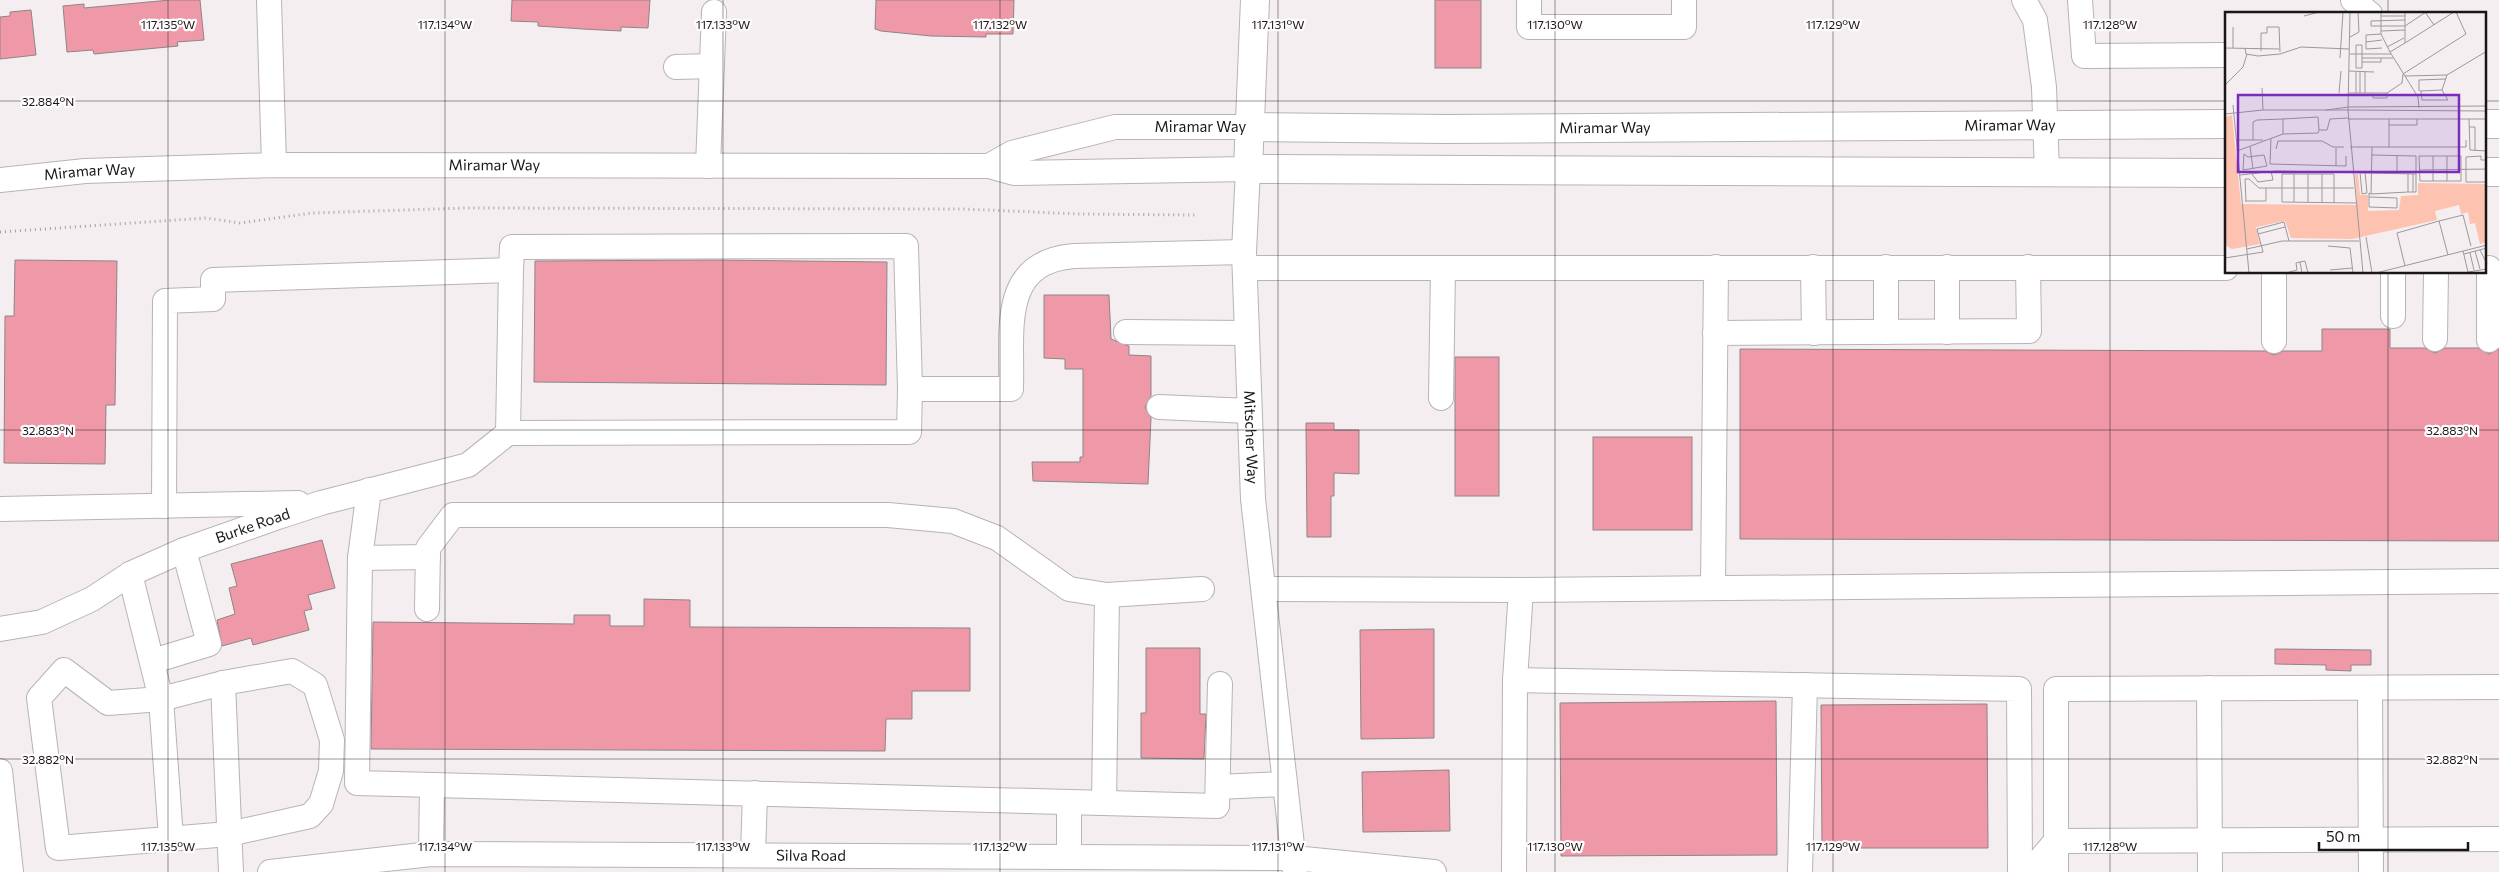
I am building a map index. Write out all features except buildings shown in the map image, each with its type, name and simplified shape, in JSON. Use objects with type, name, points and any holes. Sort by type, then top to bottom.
[{"type":"main road","name":"Mitscher Way","points":[[1248,170],[1255,0]]},
{"type":"main road","name":"Miramar Way","points":[[1251,127],[1447,129],[2225,124]]},
{"type":"main road","points":[[2486,124],[2499,124]]},
{"type":"main road","name":"Miramar Way","points":[[1248,170],[2225,173]]},
{"type":"main road","points":[[2486,172],[2499,172]]},
{"type":"street","points":[[269,0],[274,165]]},
{"type":"street","points":[[1529,0],[1529,27],[1684,27],[1684,0]]},
{"type":"street","points":[[2024,0],[2035,20],[2047,124],[2047,173]]},
{"type":"street","points":[[2080,0],[2084,56],[2225,55]]},
{"type":"street","points":[[2353,0],[2368,12]]},
{"type":"street","points":[[708,166],[714,12]]},
{"type":"street","points":[[676,67],[712,66]]},
{"type":"street","name":"Miramar Way","points":[[989,166],[1012,153],[1115,127],[1251,127]]},
{"type":"street","name":"Miramar Way","points":[[0,180],[85,171],[274,165],[989,166],[1014,173],[1248,170]]},
{"type":"street","name":"Mitscher Way","points":[[1248,170],[1245,260],[1246,333],[1253,499],[1265,589],[1294,865]]},
{"type":"street","points":[[906,246],[910,389],[909,432],[508,432],[511,270],[512,247],[906,246]]},
{"type":"street","points":[[910,389],[1011,389],[1013,305],[1018,288],[1042,264],[1057,258],[1074,256],[1245,260],[1443,268],[2225,268]]},
{"type":"street","points":[[1441,398],[1443,268]]},
{"type":"street","points":[[1713,588],[1716,268]]},
{"type":"street","points":[[1814,268],[1814,333]]},
{"type":"street","points":[[1886,268],[1886,332]]},
{"type":"street","points":[[1947,268],[1948,332]]},
{"type":"street","points":[[1715,333],[2029,331],[2028,268]]},
{"type":"street","points":[[2490,340],[2491,268]]},
{"type":"street","points":[[164,506],[165,301],[213,299],[213,280],[511,270]]},
{"type":"street","points":[[2274,274],[2274,342]]},
{"type":"street","points":[[2393,274],[2393,316]]},
{"type":"street","points":[[2434,339],[2436,274]]},
{"type":"street","points":[[1126,332],[1246,333]]},
{"type":"street","points":[[1159,407],[1249,411]]},
{"type":"street","name":"Burke Road","points":[[0,629],[42,622],[92,599],[130,574],[184,550],[321,503],[468,465],[508,432]]},
{"type":"street","points":[[369,490],[360,558],[357,783],[1217,806],[1220,684]]},
{"type":"street","points":[[0,509],[321,503]]},
{"type":"street","points":[[427,609],[428,548],[453,515],[888,515],[953,521],[997,538],[1069,589],[1107,595],[1202,589]]},
{"type":"street","points":[[153,662],[209,644],[184,550]]},
{"type":"street","points":[[360,558],[428,557]]},
{"type":"street","points":[[130,574],[161,699],[172,838]]},
{"type":"street","points":[[1265,589],[1521,590],[2499,581]]},
{"type":"street","points":[[1514,872],[1515,680],[1521,590]]},
{"type":"street","points":[[1104,803],[1107,595]]},
{"type":"street","points":[[64,670],[108,703],[161,699],[223,683],[292,671],[315,686],[332,740],[331,771],[321,804],[310,816],[229,834],[58,848],[38,698],[64,670]]},
{"type":"street","points":[[1515,680],[2019,689],[2020,870],[2034,867],[2056,841],[2499,839]]},
{"type":"street","points":[[223,683],[231,872]]},
{"type":"street","points":[[1800,872],[1805,686]]},
{"type":"street","points":[[2056,872],[2056,689],[2499,687]]},
{"type":"street","points":[[2209,688],[2210,872]]},
{"type":"street","points":[[2370,688],[2371,872]]},
{"type":"street","points":[[0,770],[10,872]]},
{"type":"street","points":[[1218,787],[1285,784]]},
{"type":"street","points":[[432,785],[432,854]]},
{"type":"street","points":[[753,854],[754,793]]},
{"type":"street","points":[[1069,802],[1069,856]]},
{"type":"street","name":"Silva Road","points":[[270,872],[372,866],[432,854],[1069,856],[1434,872]]},
{"type":"path","points":[[0,232],[206,218],[240,223],[312,213],[467,208],[964,209],[1079,214],[1195,216]]}]
